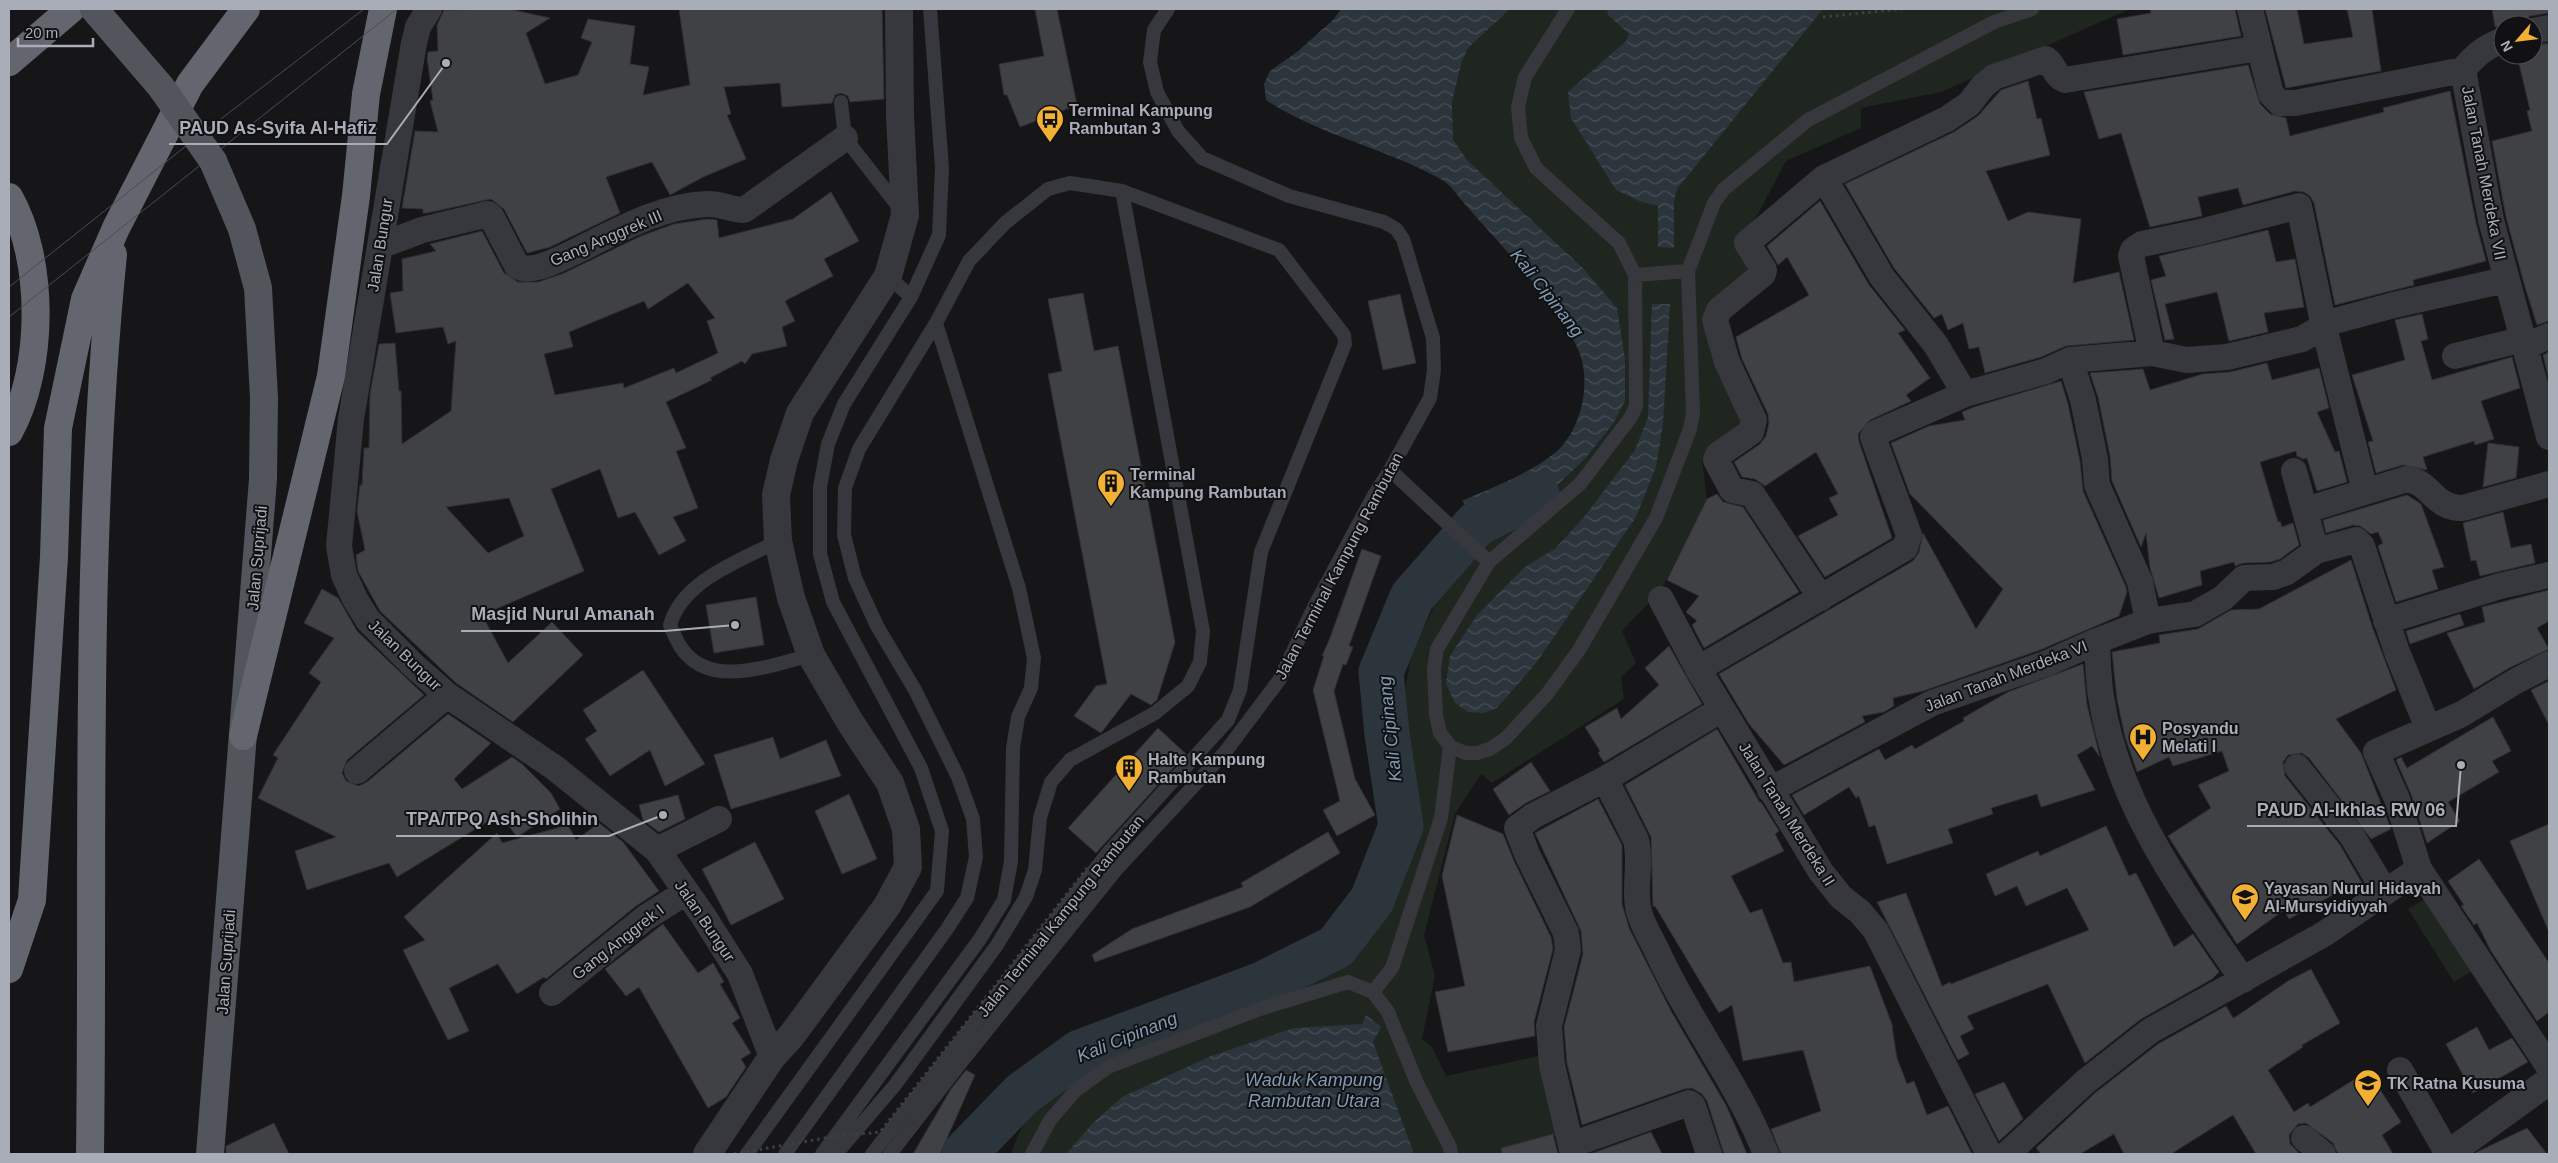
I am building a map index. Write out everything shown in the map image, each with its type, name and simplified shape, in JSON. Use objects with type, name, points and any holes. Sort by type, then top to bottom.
[{"type":"highway","points":[[9,62],[71,9]]},
{"type":"highway","points":[[9,969],[32,900],[54,557],[58,428],[85,299],[116,228],[190,84],[246,9]]},
{"type":"highway","points":[[243,736],[331,376],[356,196],[366,94],[383,9]]},
{"type":"highway","points":[[9,432],[30,378],[37,330],[27,245],[13,204]]},
{"type":"highway","points":[[90,1154],[94,565],[107,321],[116,228]]},
{"type":"main road","name":"Jalan Suprijadi","points":[[94,9],[161,87],[213,161],[242,229],[258,288],[264,398],[263,479],[210,1154]]},
{"type":"street","name":"Jalan Bungur","points":[[429,9],[418,27],[414,44],[351,419],[340,546],[344,575],[355,599],[368,620],[413,665],[447,695],[555,768],[657,850],[740,974],[772,1057]]},
{"type":"street","name":"Jalan Tanah Merdeka VII","points":[[2250,9],[2271,94],[2280,103],[2295,103],[2463,70],[2491,220],[2505,280],[2533,340],[2549,437]]},
{"type":"street","points":[[707,1154],[772,1057],[792,1035],[887,906],[908,867],[906,829],[890,783],[850,722],[811,655],[791,598],[778,541],[776,495],[784,460],[800,413],[888,276],[905,215],[894,17]]},
{"type":"street","points":[[2463,70],[2475,55],[2493,44]]},
{"type":"street","points":[[1821,598],[1752,494],[1732,490],[1716,460],[1718,455],[1751,432],[1754,420],[1727,362],[1715,320],[1720,310],[1763,274],[1764,270],[1747,243],[1824,178],[1947,119],[1969,104],[1983,86],[1994,77],[2040,60],[2050,62],[2056,73],[2065,80],[2259,48]]},
{"type":"street","name":"Gang Anggrek III","points":[[380,246],[422,230],[488,214],[491,216],[517,266],[526,269],[536,267],[557,260],[640,220],[684,206],[709,204],[744,210],[845,138]]},
{"type":"street","points":[[1824,178],[1882,276],[1936,345],[1965,394]]},
{"type":"street","points":[[2152,353],[2131,256],[2133,250],[2142,244],[2200,232],[2296,205],[2301,208],[2324,326],[2365,492]]},
{"type":"street","points":[[1698,669],[1905,548],[1909,542],[1909,535],[1874,435],[1965,394],[2046,371],[2070,360],[2152,353],[2187,360],[2227,357],[2302,339],[2331,322],[2394,305],[2505,280]]},
{"type":"street","points":[[2455,356],[2533,340]]},
{"type":"street","points":[[2070,360],[2083,400],[2095,459],[2097,485],[2140,582],[2148,621]]},
{"type":"street","points":[[2294,471],[2316,551]]},
{"type":"street","points":[[2306,510],[2407,479],[2413,480],[2446,506],[2463,508],[2549,484]]},
{"type":"street","points":[[2097,641],[2148,621],[2194,614],[2223,598],[2244,578],[2278,575],[2316,551],[2356,540],[2362,546],[2386,621],[2428,728]]},
{"type":"street","points":[[2386,621],[2500,586],[2549,575]]},
{"type":"street","name":"Jalan Tanah Merdeka II","points":[[1661,599],[1698,669],[1821,872],[1841,897],[1860,912],[1876,931],[1989,1154]]},
{"type":"street","name":"Jalan Tanah Merdeka VI","points":[[1770,790],[1932,703],[2045,664],[2097,641],[2102,701],[2110,735],[2135,806],[2154,848],[2243,980]]},
{"type":"street","points":[[2400,1070],[2448,1154],[2548,1081],[2419,868],[2397,799],[2376,752],[2462,714],[2516,681],[2549,664]]},
{"type":"street","points":[[357,771],[447,695]]},
{"type":"street","points":[[1709,1154],[1693,1106],[1689,1103],[1572,1150],[1552,1065],[1549,1026],[1568,950],[1566,933],[1527,854],[1517,828],[1533,816],[1605,779],[1722,709]]},
{"type":"street","points":[[2296,767],[2352,836],[2385,892]]},
{"type":"street","points":[[1605,779],[1636,840],[1638,851],[1637,892],[1640,912],[1668,975],[1750,1117],[1766,1154]]},
{"type":"street","points":[[657,850],[720,819]]},
{"type":"street","points":[[2007,1154],[2085,1082],[2150,1031],[2324,934],[2419,868]]},
{"type":"street","name":"Gang Anggrek I","points":[[552,993],[645,918],[686,892]]},
{"type":"lane","points":[[747,1154],[937,891],[942,831],[921,768],[833,602],[820,554],[820,486],[828,444],[844,404],[911,298],[939,235],[942,168],[930,9]]},
{"type":"lane","name":"Jalan Terminal Kampung Rambutan","points":[[890,1154],[1115,871],[1226,751],[1280,679],[1374,495],[1430,398],[1434,370],[1433,338],[1403,239],[1396,229],[1384,222],[1289,196],[1202,158],[1174,123],[1157,92],[1150,62],[1154,30],[1168,9]]},
{"type":"lane","points":[[1568,9],[1525,77],[1518,107],[1521,138],[1536,168],[1619,244],[1640,275],[1636,406],[1631,417],[1580,484],[1489,562],[1437,649],[1434,669],[1436,715],[1440,733],[1450,746],[1465,752],[1477,753],[1490,749],[1506,738],[1547,694],[1579,650],[1656,518],[1690,429],[1693,413],[1681,272],[1714,203],[1724,189],[1808,120],[1994,22],[2032,9]]},
{"type":"lane","points":[[841,102],[845,138],[905,215]]},
{"type":"lane","name":"Jalan Terminal Kampung Rambutan","points":[[785,1154],[947,929],[967,898],[976,857],[972,819],[958,777],[915,690],[877,626],[855,578],[844,535],[845,488],[859,449],[936,323],[970,261],[1005,223],[1048,189],[1070,183],[1122,191],[1275,248],[1346,340],[1261,552],[1240,690],[1228,720],[1107,854],[872,1154]]},
{"type":"lane","points":[[836,1154],[895,1085],[997,945],[1026,897],[1035,870],[1040,818],[1051,782],[1070,760],[1156,713],[1188,686],[1200,662],[1203,631],[1122,191]]},
{"type":"lane","points":[[1640,275],[1681,272]]},
{"type":"lane","points":[[888,276],[911,298]]},
{"type":"lane","points":[[822,1154],[980,939],[1004,900],[1011,860],[1013,748],[1018,717],[1031,688],[1034,658],[1019,588],[936,323]]},
{"type":"lane","points":[[1390,470],[1444,518],[1489,562]]},
{"type":"lane","points":[[778,541],[714,574],[700,584],[674,610],[670,625],[680,647],[694,661],[712,670],[742,672],[811,655]]},
{"type":"lane","points":[[1226,751],[1228,720]]},
{"type":"lane","points":[[1373,992],[1392,968],[1441,818],[1450,746]]},
{"type":"lane","points":[[1032,1154],[1050,1120],[1076,1090],[1108,1067],[1260,1009],[1348,982],[1373,992],[1388,1012],[1417,1083],[1450,1147],[1451,1154]]},
{"type":"path","points":[[1823,17],[1902,9]]},
{"type":"path","points":[[1882,276],[1970,241]]},
{"type":"path","points":[[734,1154],[831,1137],[880,1132],[1087,868]]},
{"type":"shaded area","points":[[1510,9],[2130,9],[1941,92],[1861,108],[1861,128],[1786,161],[1744,240],[1759,270],[1704,320],[1748,421],[1702,460],[1707,500],[1661,590],[1622,631],[1636,663],[1621,677],[1624,699],[1492,783],[1481,774],[1455,814],[1424,935],[1435,976],[1422,1039],[1432,1047],[1446,1076],[1539,1056],[1560,1134],[1505,1152],[1505,1154],[1011,1154],[1025,1122],[1043,1101],[1076,1073],[1111,1049],[1293,986],[1338,962],[1367,936],[1393,889],[1414,829],[1412,775],[1403,702],[1411,657],[1435,604],[1490,531],[1519,515],[1551,491],[1585,459],[1613,424],[1617,308],[1584,269],[1467,160],[1453,139],[1452,102],[1462,61],[1468,48]]},
{"type":"shaded area","points":[[2430,896],[2475,969],[2454,982],[2408,909]]},
{"type":"water","points":[[1341,9],[1510,9],[1468,48],[1462,61],[1452,102],[1453,139],[1467,160],[1584,269],[1617,308],[1625,359],[1625,401],[1613,424],[1585,459],[1551,491],[1519,515],[1490,531],[1462,501],[1534,467],[1546,460],[1565,443],[1577,419],[1584,393],[1583,366],[1580,354],[1569,332],[1540,291],[1445,182],[1398,159],[1308,123],[1266,100],[1264,84],[1270,71],[1297,52],[1333,20]]},
{"type":"water","points":[[1607,9],[1823,9],[1677,189],[1674,201],[1674,248],[1658,247],[1658,206],[1639,201],[1616,190],[1571,118],[1568,92],[1626,41],[1629,34],[1608,15]]},
{"type":"water","points":[[1652,304],[1670,304],[1663,424],[1656,467],[1636,517],[1536,663],[1497,708],[1484,713],[1468,712],[1455,703],[1446,684],[1450,656],[1477,615],[1525,567],[1556,548],[1584,517],[1635,450],[1648,417]]},
{"type":"water","name":"Waduk Kampung Rambutan Utara","points":[[1366,1015],[1381,1027],[1373,1042],[1414,1154],[1066,1154],[1093,1123],[1122,1097],[1211,1056],[1294,1028],[1362,1024]]},
{"type":"building","points":[[509,9],[550,18],[526,33],[545,84],[578,75],[592,42],[581,38],[588,19],[635,26],[630,64],[649,67],[643,95],[690,85],[679,9],[882,9],[884,99],[850,102],[848,96],[841,93],[835,95],[832,103],[782,107],[780,83],[724,87],[731,114],[727,115],[746,159],[703,177],[670,195],[652,162],[606,177],[620,213],[550,247],[527,253],[504,209],[491,199],[427,213],[423,213],[423,209],[402,208],[415,131],[438,132],[430,101],[433,100],[427,58],[428,52],[438,51],[437,25],[444,10]]},
{"type":"building","points":[[1035,9],[1057,9],[1077,105],[1020,127],[1007,95],[1004,95],[999,64],[1044,56]]},
{"type":"building","points":[[2150,9],[2235,9],[2241,36],[2123,55],[2117,19],[2151,13]]},
{"type":"building","points":[[2265,9],[2297,9],[2304,44],[2353,37],[2347,9],[2372,9],[2381,71],[2286,88]]},
{"type":"building","points":[[2492,9],[2549,9],[2549,13],[2536,15],[2493,15]]},
{"type":"building","points":[[2549,43],[2549,321],[2537,325],[2506,217],[2492,141],[2532,131],[2527,111],[2530,110],[2519,65],[2543,65],[2543,44]]},
{"type":"building","points":[[2248,65],[2260,104],[2270,114],[2286,118],[2290,136],[2384,112],[2383,108],[2450,91],[2476,223],[2486,261],[2413,280],[2414,285],[2335,305],[2314,203],[2310,196],[2304,192],[2295,191],[2243,205],[2238,188],[2198,197],[2202,216],[2150,227],[2121,133],[2099,139],[2084,92]]},
{"type":"building","points":[[2028,81],[2037,119],[2041,118],[2050,155],[1986,171],[2008,221],[2028,212],[2081,219],[2073,283],[2119,272],[2134,340],[2066,346],[2041,357],[1985,373],[1979,347],[1969,349],[1963,323],[1948,330],[1942,314],[1934,318],[1894,268],[1845,184],[1954,132],[1978,116],[2001,90]]},
{"type":"building","points":[[831,192],[859,241],[824,259],[833,276],[785,301],[795,321],[782,327],[787,346],[752,354],[745,364],[742,361],[710,378],[712,380],[666,402],[686,448],[676,451],[698,508],[673,517],[686,541],[659,555],[635,512],[618,518],[600,469],[551,489],[584,571],[482,615],[508,663],[552,622],[583,655],[513,722],[456,683],[380,611],[358,571],[356,555],[365,550],[357,511],[360,485],[362,485],[364,448],[369,448],[370,394],[379,344],[395,343],[399,391],[401,391],[402,444],[451,411],[456,341],[448,344],[443,327],[396,333],[390,293],[403,291],[402,259],[436,251],[430,244],[482,231],[504,273],[518,282],[538,282],[562,274],[641,236],[674,224],[708,219],[717,220],[719,238],[793,219]],"holes":[[[688,283],[715,318],[707,321],[718,353],[676,373],[674,368],[624,388],[623,383],[555,395],[544,354],[573,347],[569,332],[644,301],[648,309]],[[509,498],[524,536],[488,553],[446,507]]]},
{"type":"building","points":[[1820,201],[1869,285],[1905,330],[1898,333],[1930,378],[1906,395],[1911,401],[1870,420],[1858,434],[1859,442],[1892,538],[1825,577],[1798,536],[1838,515],[1829,498],[1838,494],[1816,452],[1765,486],[1755,479],[1742,477],[1734,462],[1760,444],[1766,436],[1769,423],[1768,414],[1742,359],[1736,337],[1809,295],[1787,257],[1778,265],[1767,246]]},
{"type":"building","points":[[2268,230],[2276,262],[2295,259],[2304,307],[2264,313],[2268,332],[2229,341],[2217,292],[2165,304],[2174,339],[2165,340],[2151,280],[2166,276],[2159,256]]},
{"type":"building","name":"Terminal Kampung Rambutan","points":[[1083,293],[1094,351],[1118,346],[1175,642],[1157,700],[1151,705],[1131,694],[1101,733],[1074,716],[1096,686],[1107,684],[1048,374],[1062,371],[1048,299]]},
{"type":"building","points":[[1400,294],[1416,363],[1383,370],[1368,301]]},
{"type":"building","points":[[2422,314],[2428,339],[2421,341],[2432,380],[2512,357],[2520,388],[2481,401],[2494,439],[2475,445],[2474,441],[2423,457],[2427,470],[2403,465],[2376,473],[2368,442],[2373,441],[2352,375],[2405,360],[2395,320]]},
{"type":"building","points":[[2549,352],[2549,380],[2543,355]]},
{"type":"building","points":[[2267,363],[2272,380],[2319,368],[2329,408],[2317,412],[2335,452],[2339,451],[2347,482],[2317,491],[2307,458],[2303,459],[2297,456],[2296,451],[2260,462],[2278,522],[2280,521],[2282,527],[2293,523],[2299,545],[2280,559],[2270,562],[2243,563],[2235,566],[2234,562],[2200,571],[2202,585],[2159,598],[2150,568],[2146,533],[2141,547],[2112,481],[2110,456],[2098,397],[2090,373],[2143,369],[2150,390],[2203,374],[2230,372]]},
{"type":"building","points":[[2061,381],[2080,461],[2083,491],[2126,587],[2127,592],[2119,616],[2040,650],[1923,691],[1893,698],[1894,706],[1884,712],[1862,716],[1865,722],[1784,765],[1749,724],[1719,674],[1913,561],[1919,552],[1923,533],[1976,629],[2003,589],[1910,494],[1891,443],[1929,426],[1965,420],[1962,412],[1974,407]]},
{"type":"building","points":[[2488,443],[2519,447],[2516,478],[2483,487]]},
{"type":"building","points":[[1717,494],[1723,502],[1743,507],[1799,592],[1704,648],[1692,625],[1697,621],[1686,612],[1699,596],[1667,580],[1707,499]]},
{"type":"building","points":[[2407,495],[2421,504],[2444,567],[2432,570],[2438,589],[2396,602],[2378,546],[2383,543],[2378,532],[2371,534],[2360,526],[2353,525],[2326,533],[2323,520]]},
{"type":"building","points":[[2503,512],[2511,548],[2531,544],[2535,563],[2480,576],[2476,560],[2471,561],[2463,523]]},
{"type":"building","points":[[1362,549],[1381,556],[1349,646],[1353,647],[1346,665],[1343,664],[1334,691],[1355,779],[1375,815],[1337,836],[1323,810],[1340,801],[1313,690],[1324,656],[1322,656]]},
{"type":"building","points":[[2351,560],[2372,626],[2396,690],[2336,719],[2361,753],[2391,829],[2371,839],[2309,758],[2302,753],[2288,755],[2283,762],[2285,776],[2340,845],[2362,883],[2355,887],[2353,884],[2289,919],[2284,910],[2237,944],[2168,836],[2211,808],[2198,785],[2229,771],[2222,751],[2173,766],[2169,757],[2137,772],[2125,737],[2117,699],[2112,652],[2160,643],[2159,635],[2198,629],[2231,610],[2259,609]]},
{"type":"building","points":[[322,589],[338,598],[357,631],[424,695],[347,760],[342,773],[346,781],[359,786],[367,782],[448,714],[491,743],[454,779],[462,789],[512,757],[522,764],[551,793],[560,809],[517,837],[500,814],[397,877],[389,863],[307,890],[295,851],[336,837],[258,798],[278,758],[273,755],[321,682],[309,673],[334,638],[304,623]]},
{"type":"building","points":[[2549,590],[2549,621],[2537,628],[2549,649],[2509,668],[2474,689],[2447,633],[2485,622],[2482,607]]},
{"type":"building","points":[[756,597],[764,645],[714,653],[706,605]]},
{"type":"building","points":[[2460,614],[2464,625],[2410,644],[2406,631]]},
{"type":"building","points":[[1669,646],[1702,704],[1604,762],[1598,753],[1600,751],[1585,727],[1617,708],[1621,719],[1659,685],[1645,668]]},
{"type":"building","points":[[2083,664],[2087,705],[2100,757],[2092,746],[2077,755],[2095,790],[2041,807],[2037,794],[1991,808],[1993,814],[1948,829],[1953,843],[1887,864],[1875,825],[1869,827],[1859,796],[1856,798],[1849,787],[1804,815],[1792,795],[1879,749],[1885,760],[1912,745],[1915,749],[1964,721],[1963,718],[2008,692]]},
{"type":"building","points":[[643,670],[705,764],[665,786],[650,750],[610,776],[585,739],[597,731],[583,710]]},
{"type":"building","points":[[2549,681],[2549,725],[2531,690]]},
{"type":"building","points":[[2493,717],[2511,751],[2492,761],[2499,772],[2448,802],[2460,821],[2427,843],[2411,794],[2396,760],[2401,757],[2407,768]]},
{"type":"building","name":"Halte Kampung Rambutan","points":[[1158,728],[1186,754],[1096,853],[1068,828]]},
{"type":"building","points":[[1717,729],[1760,803],[1779,831],[1775,834],[1784,851],[1731,876],[1750,913],[1762,909],[1783,963],[1791,962],[1794,982],[1870,966],[1893,1027],[1897,1058],[1907,1084],[1914,1081],[1927,1115],[1948,1106],[1972,1154],[1781,1154],[1771,1129],[1821,1111],[1803,1050],[1743,1061],[1732,1005],[1719,1013],[1655,906],[1653,907],[1651,837],[1625,785]]},
{"type":"building","points":[[773,737],[780,759],[826,740],[841,776],[731,809],[714,755]]},
{"type":"building","points":[[1531,762],[1550,791],[1526,803],[1509,815],[1493,789]]},
{"type":"building","points":[[849,794],[877,859],[842,874],[815,811]]},
{"type":"building","points":[[678,795],[685,819],[659,832],[643,820],[639,805]]},
{"type":"building","points":[[1598,799],[1622,845],[1622,904],[1629,928],[1671,1011],[1727,1107],[1747,1154],[1724,1154],[1707,1101],[1702,1094],[1692,1088],[1684,1089],[1582,1125],[1567,1063],[1564,1027],[1583,954],[1581,931],[1535,833]]},
{"type":"building","points":[[1457,815],[1503,834],[1551,937],[1553,949],[1534,1022],[1535,1036],[1448,1052],[1435,992],[1465,986],[1442,876]]},
{"type":"building","points":[[599,823],[623,842],[659,891],[636,906],[546,979],[544,977],[517,994],[498,964],[449,988],[469,1031],[448,1040],[403,950],[425,940],[404,917],[497,833],[502,843],[568,825],[576,840]]},
{"type":"building","points":[[2549,824],[2549,932],[2510,841]]},
{"type":"building","points":[[2106,826],[2129,876],[2136,873],[2174,947],[2193,934],[2219,972],[2212,979],[2141,1019],[2085,1063],[2048,984],[1967,1016],[1974,1029],[1960,1036],[1969,1054],[1958,1060],[1877,902],[1906,893],[1942,986],[1950,982],[1951,984],[2089,930],[2067,888],[2026,906],[2017,886],[1995,896],[1986,874],[2038,851],[2040,856]]},
{"type":"building","points":[[1328,832],[1340,853],[1250,907],[1095,962],[1092,955],[1132,929],[1243,887],[1241,883]]},
{"type":"building","points":[[755,842],[784,899],[731,925],[702,869]]},
{"type":"building","points":[[2479,859],[2549,963],[2549,1012],[2537,1021],[2491,951],[2477,923],[2474,925],[2461,906],[2464,905],[2448,881]]},
{"type":"building","points":[[663,924],[698,973],[713,963],[724,982],[720,984],[740,1018],[732,1023],[751,1053],[741,1059],[746,1067],[726,1097],[708,1108],[639,987],[626,996],[605,969]]},
{"type":"building","points":[[2311,969],[2340,1023],[2302,1045],[2303,1047],[2268,1070],[2294,1112],[2308,1103],[2310,1107],[2368,1071],[2401,1122],[2382,1135],[2393,1154],[2338,1154],[2333,1143],[2306,1123],[2298,1124],[2289,1135],[2290,1144],[2300,1154],[2256,1154],[2233,1115],[2171,1154],[2124,1154],[2114,1134],[2080,1154],[2041,1154],[2036,1148],[2095,1093],[2158,1044],[2226,1006],[2233,1018],[2288,981]]},
{"type":"building","points":[[2477,1027],[2489,1050],[2512,1038],[2528,1062],[2473,1093],[2446,1044]]},
{"type":"building","points":[[966,1070],[975,1075],[940,1154],[913,1154],[951,1089]]},
{"type":"building","points":[[2004,1082],[2023,1119],[1999,1141],[1975,1094]]},
{"type":"building","points":[[274,1123],[289,1154],[226,1154],[226,1146]]},
{"type":"building","points":[[2527,1128],[2547,1154],[2474,1154],[2477,1152]]},
{"type":"building","points":[[1651,1132],[1662,1154],[1590,1154]]},
{"type":"building","points":[[1553,1134],[1558,1154],[1502,1154],[1501,1148]]},
{"type":"waterway","name":"Kali Cipinang","points":[[964,1154],[1022,1094],[1080,1052],[1262,984],[1336,947],[1372,900],[1401,826],[1387,734],[1381,672],[1412,597],[1476,524],[1537,494]]},
{"type":"tram line","points":[[9,287],[191,142],[364,9]]},
{"type":"tram line","points":[[9,317],[397,9]]},
{"type":"place","name":"PAUD As-Syifa Al-Hafiz","points":[[446,63]]},
{"type":"place","name":"Terminal Kampung Rambutan 3","points":[[1050,143]]},
{"type":"place","name":"Terminal Kampung Rambutan","points":[[1111,507]]},
{"type":"place","name":"Masjid Nurul Amanah","points":[[735,625]]},
{"type":"place","name":"Posyandu Melati I","points":[[2143,761]]},
{"type":"place","name":"PAUD Al-Ikhlas RW 06","points":[[2461,765]]},
{"type":"place","name":"Halte Kampung Rambutan","points":[[1129,792]]},
{"type":"place","name":"TPA/TPQ Ash-Sholihin","points":[[663,815]]},
{"type":"place","name":"Yayasan Nurul Hidayah Al-Mursyidiyyah","points":[[2245,921]]},
{"type":"place","name":"TK Ratna Kusuma","points":[[2368,1107]]}]
